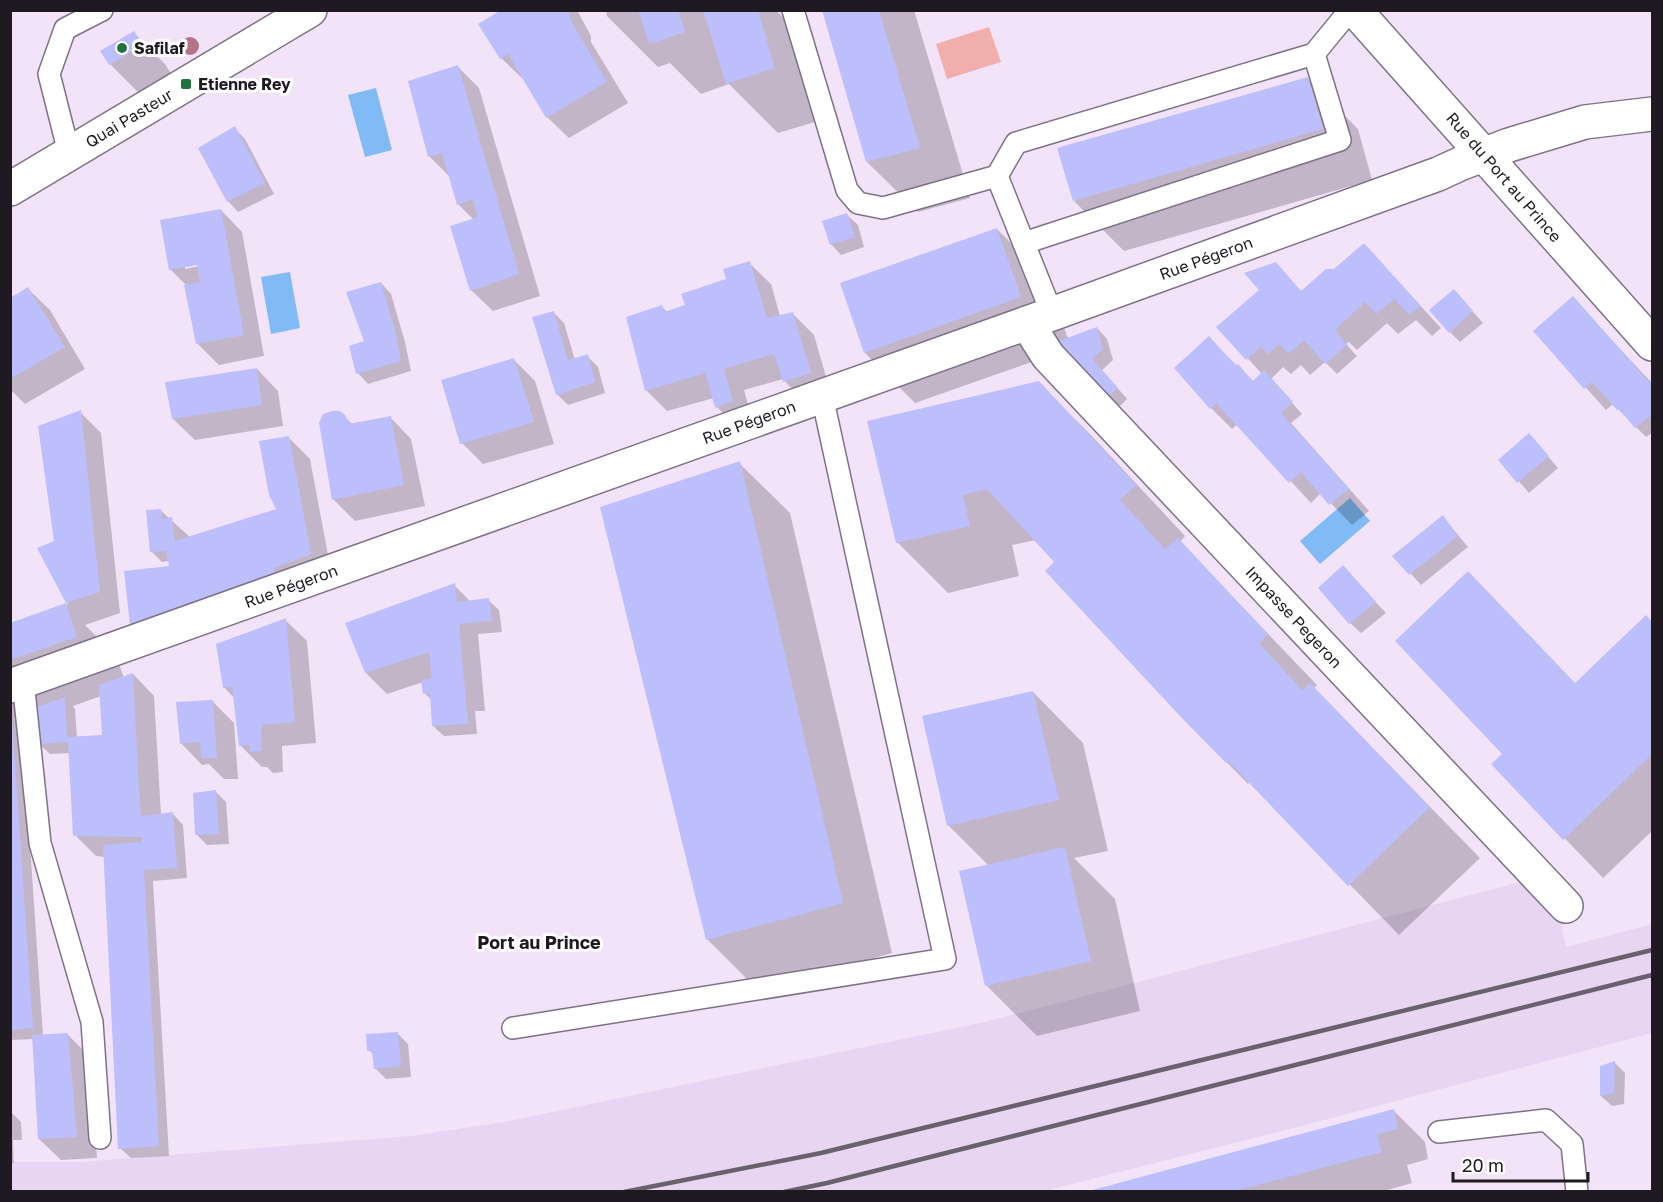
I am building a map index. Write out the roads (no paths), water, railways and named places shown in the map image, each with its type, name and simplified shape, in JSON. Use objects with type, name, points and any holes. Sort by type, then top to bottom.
[{"type":"street","name":"Quai Pasteur","points":[[10,189],[310,10]]},
{"type":"street","name":"Rue du Port au Prince","points":[[1355,10],[1653,344]]},
{"type":"street","name":"Rue Pégeron","points":[[17,684],[1040,319],[1438,174],[1484,154],[1585,122],[1653,114]]},
{"type":"street","name":"Impasse Pegeron","points":[[1040,319],[1048,356],[1566,906]]},
{"type":"lane","points":[[69,153],[49,74],[65,29],[102,10]]},
{"type":"lane","points":[[793,10],[847,190],[858,203],[883,208],[997,176],[1016,142],[1314,54],[1350,10]]},
{"type":"lane","points":[[1024,243],[1340,140],[1314,54]]},
{"type":"lane","points":[[997,176],[1024,243],[1040,319]]},
{"type":"lane","points":[[513,1028],[945,959],[822,396]]},
{"type":"lane","points":[[17,684],[40,843],[92,1022],[100,1138]]},
{"type":"lane","points":[[1439,1132],[1546,1120],[1572,1144],[1577,1191]]},
{"type":"water","points":[[376,88],[392,150],[365,157],[348,95]]},
{"type":"water","points":[[290,272],[300,328],[271,334],[261,277]]},
{"type":"water","points":[[1350,498],[1370,521],[1320,564],[1300,541]]},
{"type":"railway","points":[[624,1192],[821,1153],[1652,950]]},
{"type":"railway","points":[[784,1192],[1652,975]]},
{"type":"place","name":"Safilaf","points":[[122,48]]},
{"type":"place","name":"Etienne Rey","points":[[186,84]]},
{"type":"district","name":"Port au Prince","points":[[539,942]]}]
